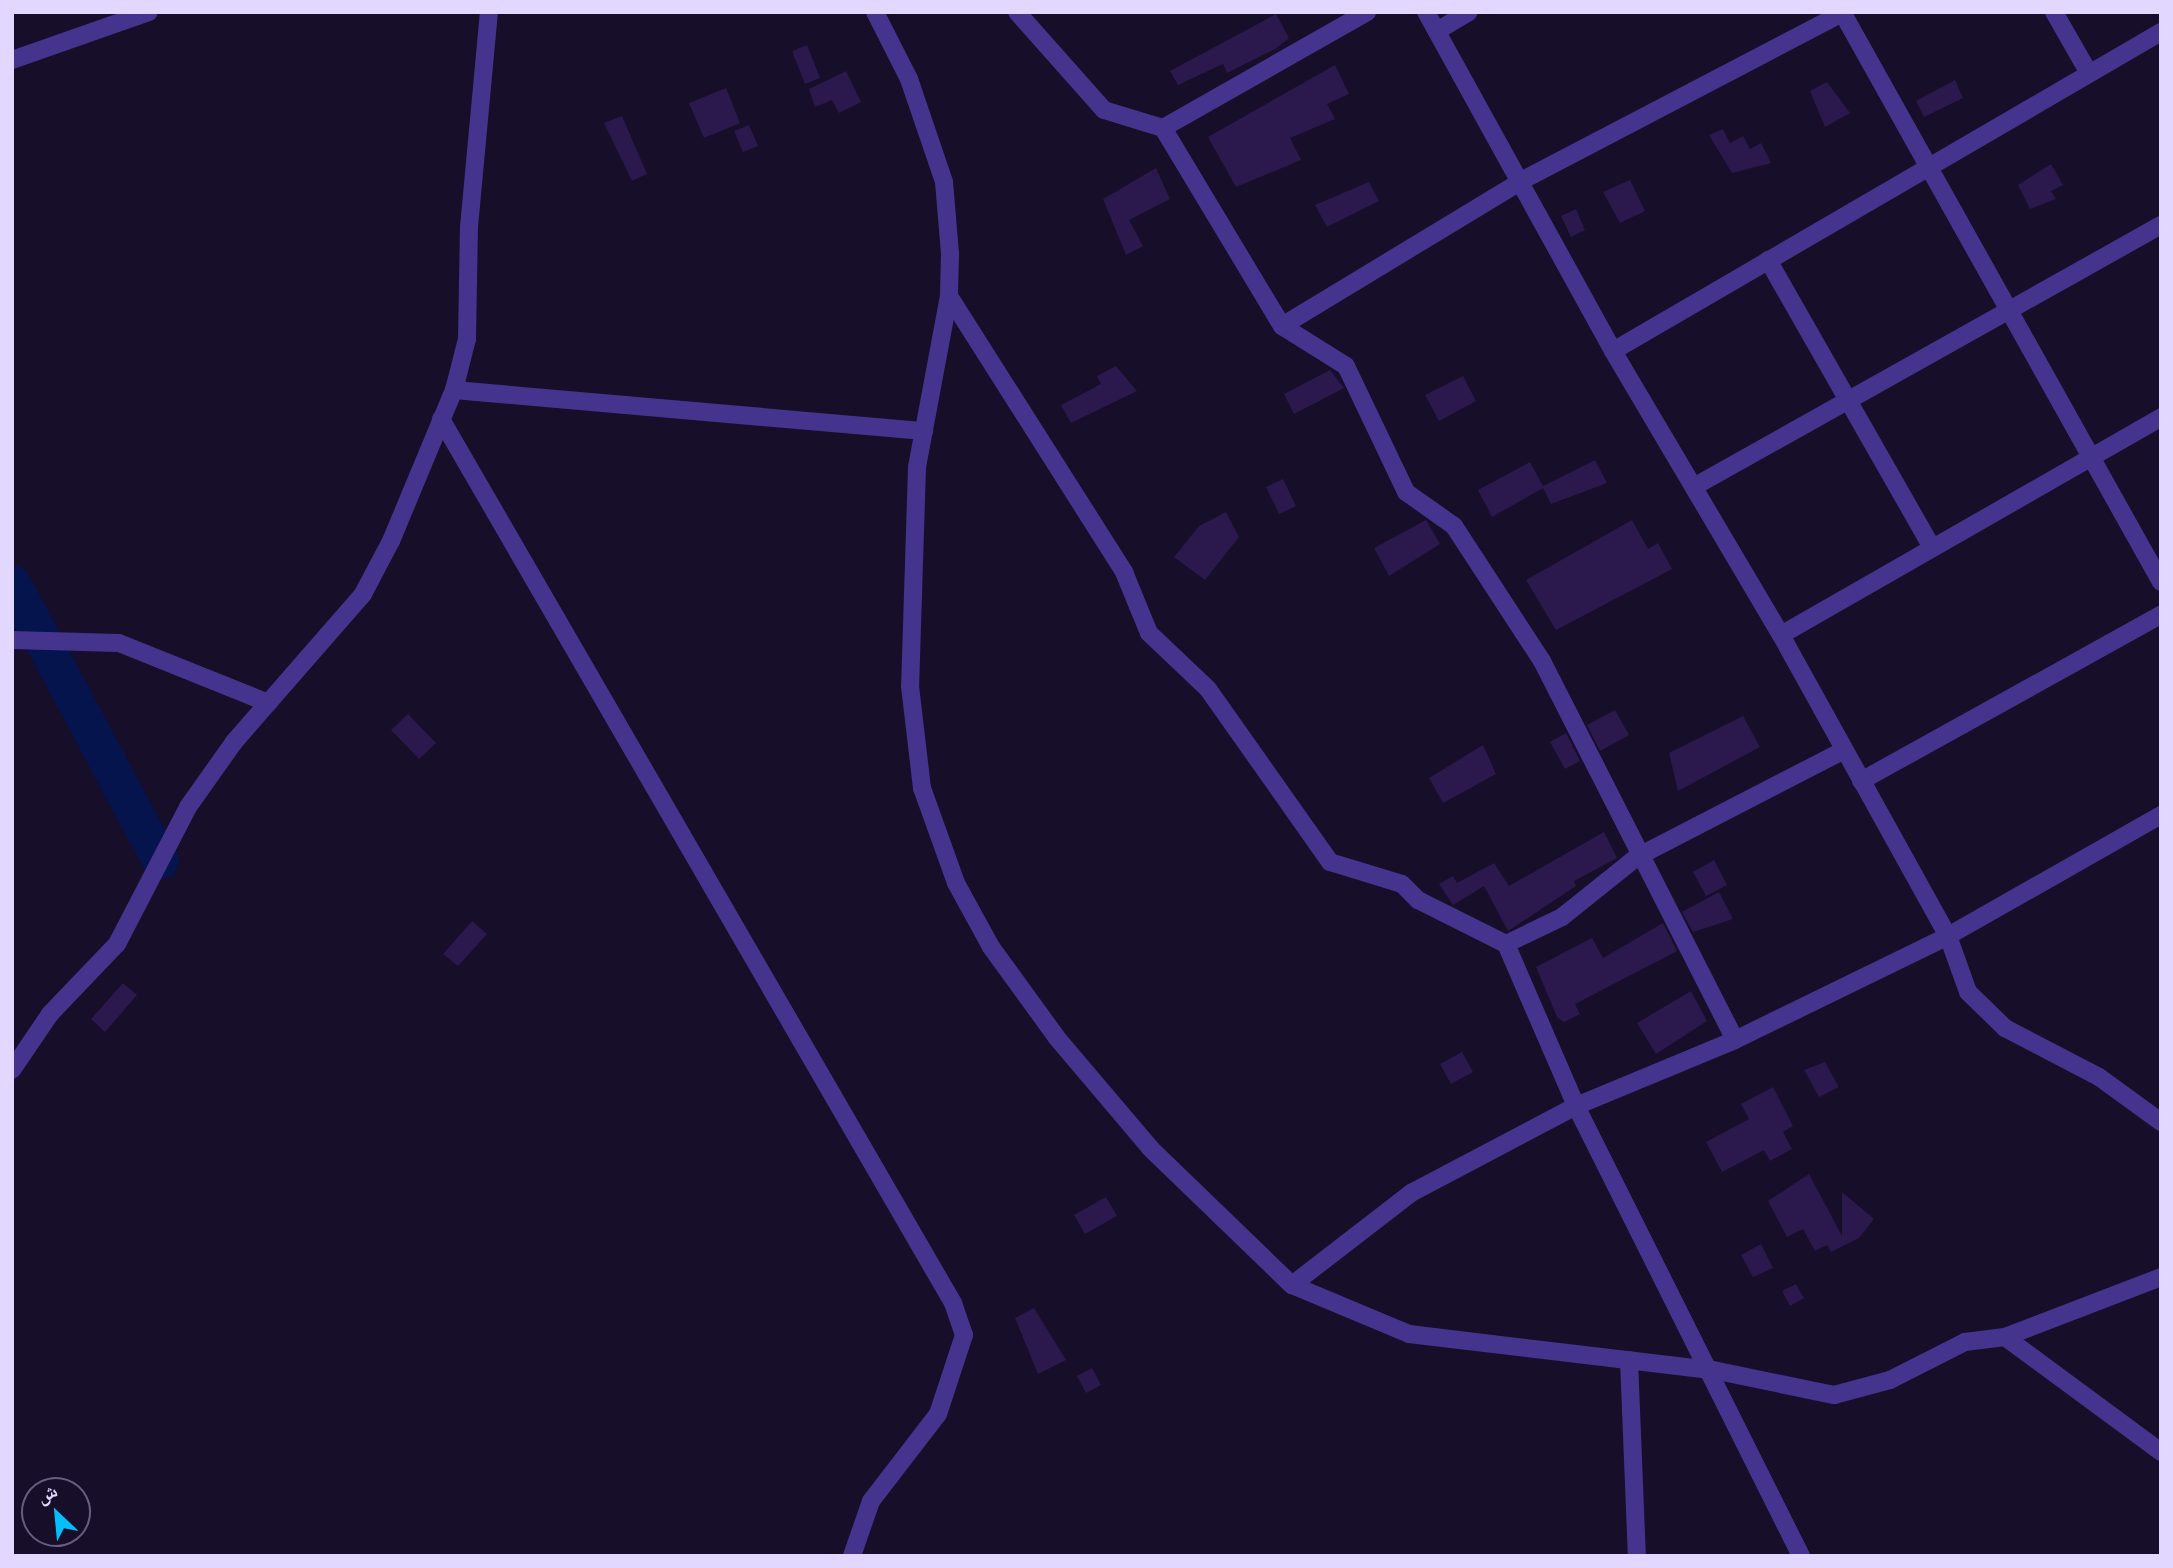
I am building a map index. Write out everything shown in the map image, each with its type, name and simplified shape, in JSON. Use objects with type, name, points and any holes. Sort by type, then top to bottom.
[{"type":"street","points":[[12,60],[149,12]]},
{"type":"street","points":[[12,1070],[50,1014],[117,944],[188,807],[268,703],[363,594],[454,390],[467,339],[470,227],[489,12]]},
{"type":"street","points":[[875,12],[909,79],[944,182],[949,296],[924,431],[910,686],[922,789],[956,883],[991,947],[1057,1038],[1151,1149],[1292,1285],[1409,1334],[1713,1370],[1834,1395],[1912,1372],[1965,1342],[2005,1337],[2161,1277]]},
{"type":"street","points":[[1017,12],[1104,110],[1163,128],[1283,326],[1346,366],[1406,492],[1454,526],[1542,662],[1637,857],[1735,1040]]},
{"type":"street","points":[[1163,128],[1367,12]]},
{"type":"street","points":[[1426,12],[1613,351],[1697,485],[1948,936],[1968,992],[1987,1014],[2099,1077],[2161,1122]]},
{"type":"street","points":[[1437,31],[1469,12]]},
{"type":"street","points":[[1283,326],[1521,181],[1843,12],[2014,310],[2161,582]]},
{"type":"street","points":[[2054,12],[2089,73]]},
{"type":"street","points":[[1613,351],[1930,164],[2161,32]]},
{"type":"street","points":[[1697,485],[1849,403],[2161,225]]},
{"type":"street","points":[[1768,260],[1931,548]]},
{"type":"street","points":[[949,296],[1124,572],[1149,633],[1208,689],[1330,862],[1402,884],[1418,900],[1506,944],[1576,1106],[1713,1370],[1801,1556]]},
{"type":"street","points":[[454,390],[924,431]]},
{"type":"street","points":[[1781,635],[2161,417]]},
{"type":"street","points":[[441,419],[961,1325],[964,1335],[938,1414],[871,1501],[852,1556]]},
{"type":"street","points":[[1861,781],[2161,615]]},
{"type":"street","points":[[12,640],[119,643],[268,703]]},
{"type":"street","points":[[1506,944],[1562,917],[1637,857],[1844,750]]},
{"type":"street","points":[[1292,1285],[1411,1193],[1576,1106],[1735,1040],[1948,936],[2161,815]]},
{"type":"street","points":[[2005,1337],[2161,1452]]},
{"type":"street","points":[[1629,1360],[1637,1556]]},
{"type":"building","points":[[1276,14],[1289,38],[1275,49],[1227,73],[1223,64],[1178,85],[1170,71]]},
{"type":"building","points":[[807,45],[820,78],[805,84],[792,51]]},
{"type":"building","points":[[1335,65],[1349,94],[1327,104],[1335,119],[1290,138],[1301,160],[1236,187],[1208,137]]},
{"type":"building","points":[[846,71],[861,102],[839,113],[832,100],[815,107],[809,89]]},
{"type":"building","points":[[1955,80],[1963,98],[1924,117],[1916,101]]},
{"type":"building","points":[[1827,82],[1850,113],[1825,127],[1810,91]]},
{"type":"building","points":[[726,88],[740,123],[704,138],[689,103]]},
{"type":"building","points":[[622,116],[647,174],[632,181],[604,123]]},
{"type":"building","points":[[749,125],[758,146],[743,152],[734,131]]},
{"type":"building","points":[[1723,129],[1730,143],[1743,136],[1750,149],[1761,143],[1771,163],[1732,173],[1709,135]]},
{"type":"building","points":[[2051,164],[2063,185],[2051,191],[2056,199],[2030,209],[2018,185]]},
{"type":"building","points":[[1156,168],[1170,199],[1129,220],[1143,246],[1126,255],[1103,199]]},
{"type":"building","points":[[1630,180],[1645,211],[1620,223],[1603,192]]},
{"type":"building","points":[[1369,182],[1379,201],[1327,227],[1315,205]]},
{"type":"building","points":[[1576,209],[1585,230],[1571,237],[1561,216]]},
{"type":"building","points":[[1116,366],[1137,391],[1071,423],[1061,405],[1101,384],[1097,376]]},
{"type":"building","points":[[1330,370],[1344,388],[1294,414],[1284,394]]},
{"type":"building","points":[[1463,376],[1476,401],[1439,421],[1425,395]]},
{"type":"building","points":[[1595,460],[1607,483],[1551,504],[1543,488],[1492,517],[1478,490],[1530,462],[1543,486]]},
{"type":"building","points":[[1283,479],[1296,506],[1279,514],[1266,487]]},
{"type":"building","points":[[1226,512],[1239,537],[1205,580],[1174,557],[1199,526]]},
{"type":"building","points":[[1426,520],[1440,544],[1389,576],[1374,548]]},
{"type":"building","points":[[1632,520],[1648,549],[1658,543],[1672,569],[1556,630],[1526,580]]},
{"type":"building","points":[[1615,710],[1629,735],[1600,751],[1587,725]]},
{"type":"building","points":[[408,714],[436,743],[419,759],[391,730]]},
{"type":"building","points":[[1743,716],[1760,747],[1678,791],[1669,753]]},
{"type":"building","points":[[1566,733],[1580,761],[1565,769],[1550,742]]},
{"type":"building","points":[[1483,745],[1496,774],[1443,803],[1429,778]]},
{"type":"building","points":[[1604,832],[1617,858],[1574,881],[1576,886],[1508,931],[1484,886],[1453,905],[1439,884],[1453,876],[1457,883],[1494,863],[1509,886]]},
{"type":"building","points":[[1714,860],[1727,885],[1706,896],[1693,872]]},
{"type":"building","points":[[1719,892],[1733,919],[1693,932],[1682,912]]},
{"type":"building","points":[[472,921],[487,934],[458,966],[443,954]]},
{"type":"building","points":[[1663,923],[1677,951],[1575,1004],[1580,1014],[1564,1022],[1557,1017],[1536,967],[1592,938],[1603,958]]},
{"type":"building","points":[[123,983],[137,995],[105,1032],[91,1019]]},
{"type":"building","points":[[1691,991],[1707,1021],[1656,1054],[1637,1023]]},
{"type":"building","points":[[1462,1052],[1473,1072],[1451,1084],[1440,1064]]},
{"type":"building","points":[[1825,1062],[1839,1087],[1819,1097],[1804,1070]]},
{"type":"building","points":[[1773,1087],[1793,1126],[1783,1132],[1792,1149],[1770,1161],[1764,1150],[1722,1172],[1706,1142],[1749,1119],[1741,1104]]},
{"type":"building","points":[[1809,1174],[1842,1236],[1842,1192],[1874,1219],[1859,1238],[1831,1252],[1827,1245],[1815,1251],[1803,1229],[1787,1237],[1768,1201]]},
{"type":"building","points":[[1106,1197],[1117,1216],[1085,1234],[1074,1215]]},
{"type":"building","points":[[1761,1244],[1773,1268],[1753,1277],[1741,1255]]},
{"type":"building","points":[[1796,1284],[1804,1298],[1790,1306],[1782,1291]]},
{"type":"building","points":[[1034,1308],[1066,1360],[1038,1374],[1015,1318]]},
{"type":"building","points":[[1092,1368],[1101,1385],[1086,1393],[1077,1376]]},
{"type":"waterway","points":[[12,583],[160,860]]}]
